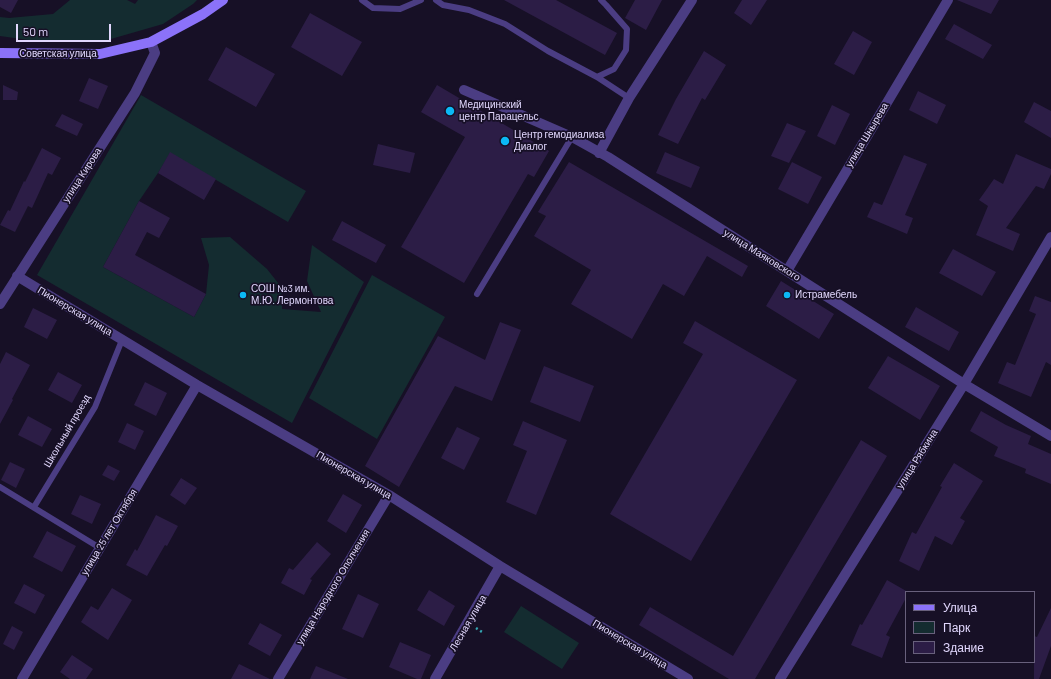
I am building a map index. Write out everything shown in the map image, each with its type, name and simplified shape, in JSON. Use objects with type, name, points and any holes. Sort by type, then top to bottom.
[{"type":"main road","name":"Советская улица","points":[[0,53],[100,54],[151,42],[203,14],[223,0]]},
{"type":"street","points":[[599,152],[629,98],[692,0]]},
{"type":"street","name":"улица Шнырева","points":[[787,271],[948,0]]},
{"type":"street","name":"улица Кирова","points":[[0,304],[135,93],[155,53],[151,42]]},
{"type":"street","name":"улица Маяковского","points":[[464,90],[572,137],[599,152],[964,384],[1051,436]]},
{"type":"street","name":"улица Рябкина","points":[[780,679],[964,384],[1051,237]]},
{"type":"street","name":"Пионерская улица","points":[[17,276],[197,385],[389,495],[500,566],[688,679]]},
{"type":"street","name":"улица 25 лет Октября","points":[[22,679],[197,385]]},
{"type":"street","name":"улица Народного Ополчения","points":[[278,679],[389,495]]},
{"type":"street","name":"Лесная улица","points":[[435,679],[500,566]]},
{"type":"lane","points":[[362,0],[373,8],[400,9],[421,0]]},
{"type":"lane","points":[[436,0],[443,4],[469,10],[505,24],[629,98]]},
{"type":"lane","points":[[596,77],[614,69],[626,50],[627,29],[601,0]]},
{"type":"lane","points":[[478,294],[572,137]]},
{"type":"lane","name":"Школьный проезд","points":[[34,507],[94,406],[122,340]]},
{"type":"lane","points":[[0,487],[100,548]]},
{"type":"green space","points":[[70,0],[127,0],[135,4],[138,0],[197,0],[163,24],[104,41],[43,42],[0,36],[0,17],[9,18],[53,14]]},
{"type":"green space","points":[[141,95],[306,191],[288,222],[170,153],[139,201],[103,267],[194,317],[206,294],[209,265],[201,238],[230,237],[267,269],[282,288],[282,309],[321,312],[307,281],[312,245],[364,282],[292,423],[37,275]]},
{"type":"green space","points":[[372,275],[445,317],[377,439],[309,398]]},
{"type":"green space","points":[[521,606],[579,643],[562,669],[504,632]]},
{"type":"building","points":[[0,0],[18,0],[11,13],[0,7]]},
{"type":"building","points":[[504,0],[556,0],[617,33],[605,55]]},
{"type":"building","points":[[635,0],[662,0],[646,30],[625,18]]},
{"type":"building","points":[[742,0],[767,0],[751,25],[734,13]]},
{"type":"building","points":[[957,0],[999,0],[991,14]]},
{"type":"building","points":[[310,13],[362,42],[342,76],[291,47]]},
{"type":"building","points":[[954,24],[992,45],[983,59],[945,39]]},
{"type":"building","points":[[853,31],[872,42],[854,75],[834,64]]},
{"type":"building","points":[[226,47],[275,74],[256,107],[208,80]]},
{"type":"building","points":[[704,51],[726,65],[705,100],[702,98],[678,144],[658,135],[676,99]]},
{"type":"building","points":[[89,78],[108,86],[98,109],[79,101]]},
{"type":"building","points":[[3,85],[18,92],[17,100],[3,100]]},
{"type":"building","points":[[437,85],[549,151],[534,177],[528,174],[464,283],[401,247],[465,137],[421,112]]},
{"type":"building","points":[[918,91],[946,105],[937,124],[909,110]]},
{"type":"building","points":[[1034,102],[1051,111],[1051,138],[1024,122]]},
{"type":"building","points":[[832,105],[850,114],[835,145],[817,136]]},
{"type":"building","points":[[62,114],[83,124],[77,136],[55,126]]},
{"type":"building","points":[[787,123],[806,131],[789,163],[771,156]]},
{"type":"building","points":[[378,144],[415,153],[410,173],[373,165]]},
{"type":"building","points":[[42,148],[61,158],[52,175],[48,173],[32,208],[28,206],[15,232],[0,225],[8,210],[10,211]]},
{"type":"building","points":[[170,152],[216,179],[204,200],[158,173]]},
{"type":"building","points":[[665,152],[700,167],[691,188],[656,173]]},
{"type":"building","points":[[1016,154],[1051,169],[1051,174],[1044,189],[1036,186],[1006,228],[1020,234],[1013,251],[976,235],[988,206],[979,200],[994,179],[1003,184]]},
{"type":"building","points":[[904,155],[927,164],[905,215],[913,218],[907,234],[867,217],[874,202],[882,205]]},
{"type":"building","points":[[569,162],[748,266],[742,277],[707,256],[684,296],[663,284],[632,339],[571,304],[591,270],[534,236],[546,216],[538,212]]},
{"type":"building","points":[[792,162],[822,177],[808,204],[778,189]]},
{"type":"building","points":[[139,201],[170,218],[159,238],[147,232],[135,255],[206,294],[194,317],[103,267]]},
{"type":"building","points":[[342,221],[386,245],[376,263],[332,240]]},
{"type":"building","points":[[953,249],[996,272],[982,296],[939,273]]},
{"type":"building","points":[[781,281],[834,314],[819,339],[766,306]]},
{"type":"building","points":[[1035,296],[1051,302],[1051,365],[1046,362],[1031,397],[998,383],[1007,362],[1015,365],[1036,314],[1029,311]]},
{"type":"building","points":[[916,307],[959,332],[949,351],[905,327]]},
{"type":"building","points":[[33,308],[57,320],[47,339],[24,327]]},
{"type":"building","points":[[695,321],[797,380],[691,561],[610,514],[703,354],[683,343]]},
{"type":"building","points":[[500,322],[521,330],[492,401],[455,386],[399,487],[365,466],[438,336],[485,360]]},
{"type":"building","points":[[6,352],[30,365],[0,424],[0,364]]},
{"type":"building","points":[[888,356],[940,386],[920,420],[868,388]]},
{"type":"building","points":[[544,366],[594,386],[580,422],[530,402]]},
{"type":"building","points":[[58,372],[82,385],[72,403],[48,390]]},
{"type":"building","points":[[145,382],[167,393],[156,416],[134,405]]},
{"type":"building","points":[[981,411],[1006,425],[1031,436],[1028,444],[1051,454],[1051,484],[1025,473],[1026,469],[994,456],[998,447],[970,431]]},
{"type":"building","points":[[28,416],[52,429],[42,447],[18,435]]},
{"type":"building","points":[[523,421],[567,440],[536,515],[506,502],[527,451],[513,445]]},
{"type":"building","points":[[127,423],[144,431],[135,450],[118,442]]},
{"type":"building","points":[[457,427],[480,438],[464,470],[441,458]]},
{"type":"building","points":[[861,440],[887,456],[755,679],[729,679],[639,625],[650,607],[733,656]]},
{"type":"building","points":[[10,462],[25,469],[16,488],[1,480]]},
{"type":"building","points":[[954,463],[983,481],[960,518],[965,521],[952,545],[935,536],[919,571],[899,561],[912,532],[916,534],[942,487],[940,486]]},
{"type":"building","points":[[108,465],[120,471],[114,481],[102,475]]},
{"type":"building","points":[[181,478],[197,488],[185,505],[170,495]]},
{"type":"building","points":[[343,494],[362,505],[346,533],[327,521]]},
{"type":"building","points":[[80,495],[101,504],[92,524],[71,514]]},
{"type":"building","points":[[156,515],[178,526],[147,576],[126,565],[135,549],[137,551]]},
{"type":"building","points":[[47,531],[76,546],[62,572],[33,557]]},
{"type":"building","points":[[317,542],[331,554],[310,579],[312,580],[304,595],[281,583],[289,568],[293,570]]},
{"type":"building","points":[[887,580],[906,591],[905,591],[905,600],[886,635],[890,637],[882,658],[851,645],[860,624],[862,625]]},
{"type":"building","points":[[24,584],[45,595],[35,614],[14,603]]},
{"type":"building","points":[[112,588],[132,600],[108,640],[81,622],[91,606],[98,610]]},
{"type":"building","points":[[429,590],[455,606],[444,626],[417,610]]},
{"type":"building","points":[[358,594],[379,604],[363,638],[342,629]]},
{"type":"building","points":[[1051,608],[1051,646],[1039,679],[1034,679],[1035,636],[1037,637]]},
{"type":"building","points":[[260,623],[282,635],[270,656],[248,644]]},
{"type":"building","points":[[12,626],[23,632],[14,650],[3,644]]},
{"type":"building","points":[[400,642],[431,655],[421,679],[417,679],[389,667]]},
{"type":"building","points":[[72,655],[93,669],[86,679],[70,679],[60,672]]},
{"type":"building","points":[[239,664],[270,679],[231,679]]},
{"type":"building","points":[[316,666],[348,679],[310,679]]},
{"type":"place","name":"Медицинский центр Парацельс","points":[[450,111]]},
{"type":"place","name":"Центр гемодиализа Диалог","points":[[505,141]]},
{"type":"place","name":"СОШ №3 им. М.Ю. Лермонтова","points":[[243,295]]},
{"type":"place","name":"Истрамебель","points":[[787,295]]}]
